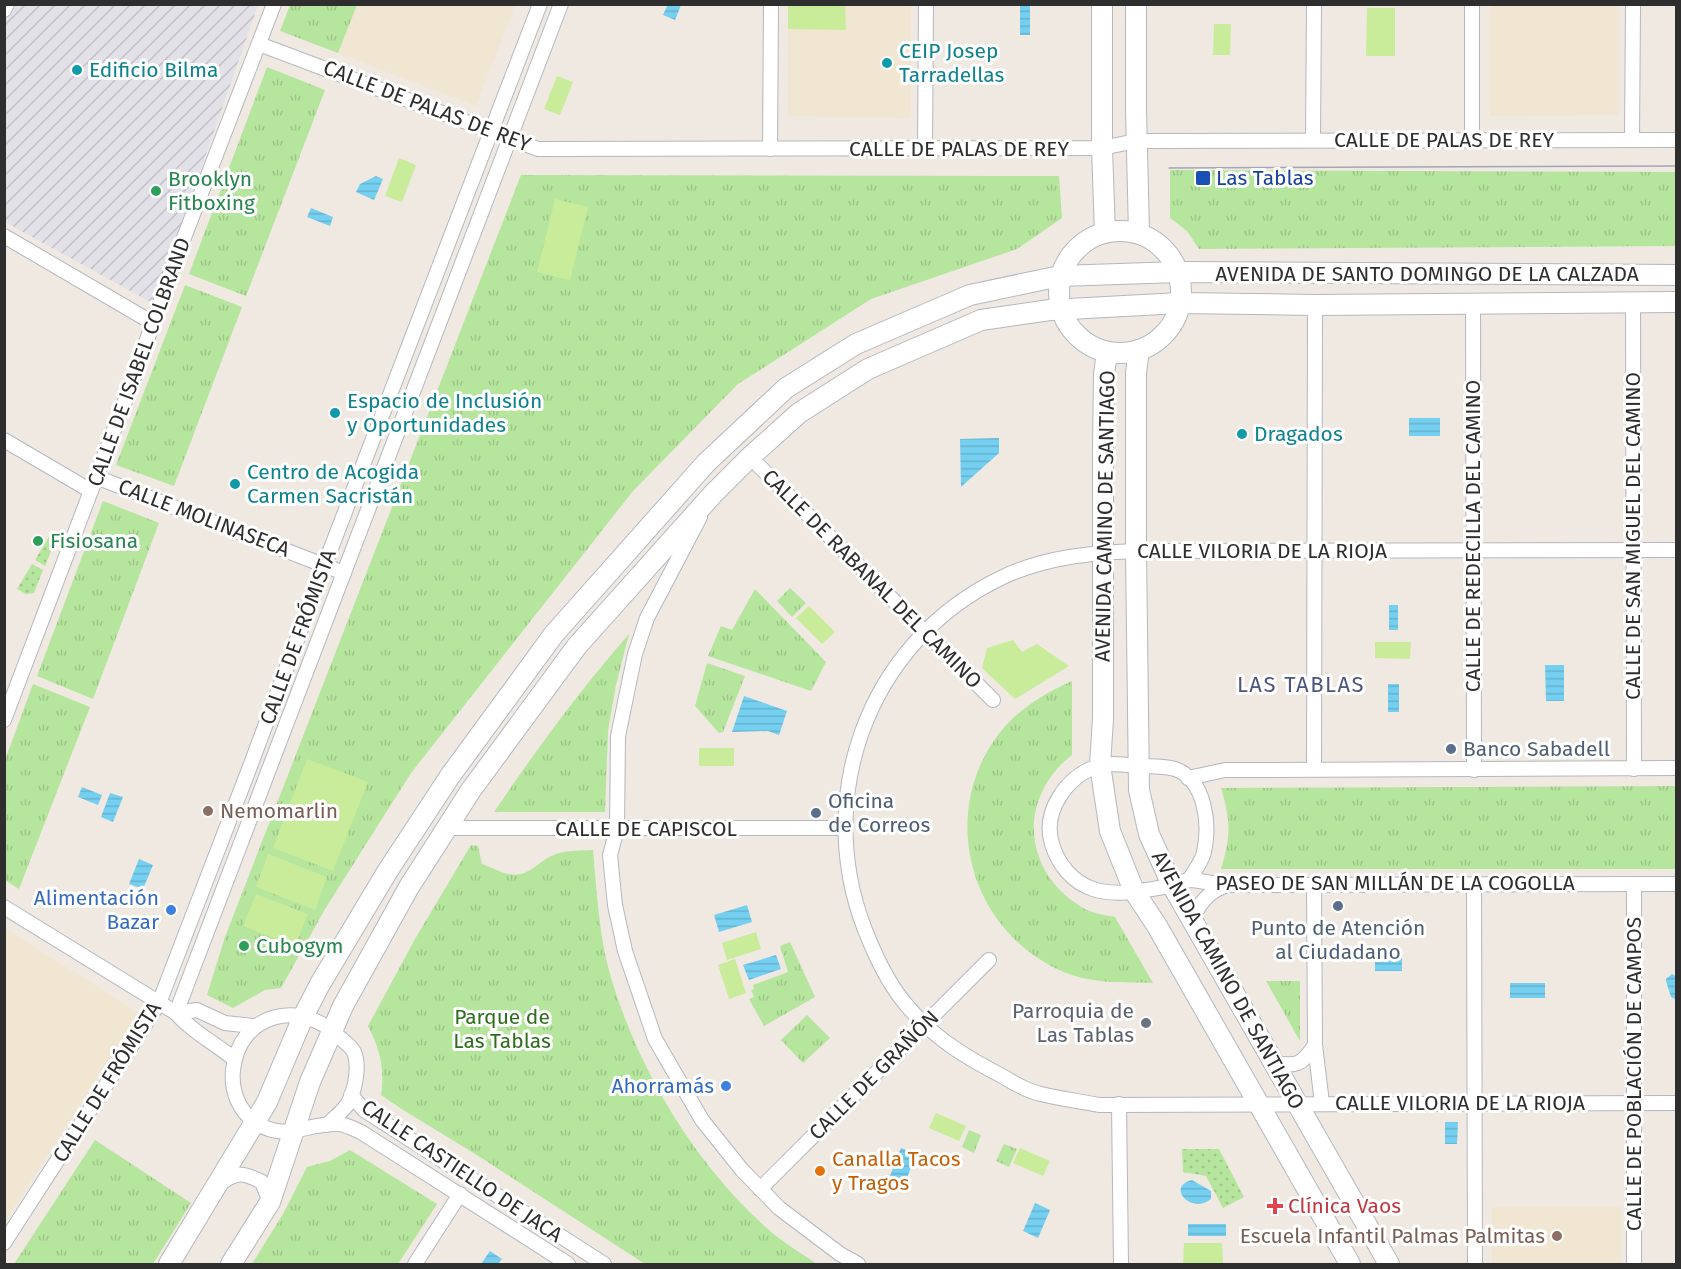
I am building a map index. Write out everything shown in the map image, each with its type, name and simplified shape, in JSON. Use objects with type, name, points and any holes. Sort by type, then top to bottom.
[{"type":"street","points":[[4,10],[7,4]]},
{"type":"street","name":"CALLE DE ISABEL COLBRAND","points":[[4,720],[274,4]]},
{"type":"street","name":"CALLE DE FRÓMISTA","points":[[4,1243],[159,1003],[540,4]]},
{"type":"street","name":"CALLE DE FRÓMISTA","points":[[176,1013],[561,4]]},
{"type":"street","points":[[770,149],[771,4]]},
{"type":"street","points":[[926,4],[926,149]]},
{"type":"street","points":[[1102,4],[1102,148],[1105,233]]},
{"type":"street","points":[[1136,4],[1139,233]]},
{"type":"street","points":[[1313,139],[1314,4]]},
{"type":"street","points":[[1472,4],[1472,140]]},
{"type":"street","points":[[1632,4],[1632,140]]},
{"type":"street","name":"CALLE DE PALAS DE REY","points":[[260,44],[538,149],[1102,148],[1136,141],[1313,139],[1677,140]]},
{"type":"street","points":[[1105,233],[1139,233],[1154,240],[1173,262],[1180,282],[1180,303],[1173,324],[1158,340],[1139,351],[1107,353],[1086,344],[1070,329],[1060,308],[1058,292],[1060,276],[1070,256],[1085,242],[1105,233]]},
{"type":"street","points":[[4,236],[153,323]]},
{"type":"street","name":"AVENIDA DE SANTO DOMINGO DE LA CALZADA","points":[[169,1264],[267,1102],[303,1017],[320,984],[387,872],[450,776],[554,634],[706,463],[786,388],[856,344],[970,295],[1060,276],[1178,272],[1677,275]]},
{"type":"street","name":"AVENIDA DE SANTO DOMINGO DE LA CALZADA","points":[[231,1264],[270,1202],[292,1132],[332,1029],[363,968],[409,887],[471,790],[577,646],[713,494],[799,413],[868,369],[981,320],[1060,308],[1180,303],[1315,305],[1677,302]]},
{"type":"street","name":"CALLE DE REDECILLA DEL CAMINO","points":[[1473,303],[1474,770]]},
{"type":"street","name":"CALLE DE SAN MIGUEL DEL CAMINO","points":[[1633,303],[1634,769]]},
{"type":"street","points":[[1314,769],[1315,305]]},
{"type":"street","name":"AVENIDA CAMINO DE SANTIAGO","points":[[1139,351],[1136,373],[1139,790],[1149,834],[1181,883],[1192,919],[1389,1264]]},
{"type":"street","name":"AVENIDA CAMINO DE SANTIAGO","points":[[1107,353],[1104,374],[1103,719],[1100,765],[1110,831],[1134,891],[1157,926],[1350,1264]]},
{"type":"street","name":"CALLE MOLINASECA","points":[[4,440],[91,491]]},
{"type":"street","name":"CALLE DE RABANAL DEL CAMINO","points":[[750,457],[993,700]]},
{"type":"street","name":"CALLE MOLINASECA","points":[[96,477],[344,573]]},
{"type":"street","points":[[713,494],[647,618],[635,654],[618,736],[618,829],[610,855],[615,905],[625,951],[655,1039],[702,1120],[742,1170],[779,1208],[840,1254],[858,1264]]},
{"type":"street","name":"CALLE VILORIA DE LA RIOJA","points":[[1677,550],[1136,551],[1103,552],[1040,564],[1003,577],[968,597],[910,648],[887,679],[870,712],[858,743],[845,806],[847,869],[852,893],[879,964],[891,983],[910,1009],[966,1057],[1040,1094],[1099,1104],[1677,1102]]},
{"type":"street","points":[[1100,765],[1176,770],[1188,778],[1225,770],[1677,768]]},
{"type":"street","name":"PASEO DE SAN MILLÁN DE LA COGOLLA","points":[[1100,765],[1077,776],[1061,793],[1052,815],[1050,838],[1057,860],[1072,877],[1092,889],[1112,892],[1134,891],[1181,883],[1227,885],[1677,884]]},
{"type":"street","name":"PASEO DE SAN MILLÁN DE LA COGOLLA","points":[[1181,883],[1204,855],[1207,828],[1204,801],[1188,778]]},
{"type":"street","name":"CALLE DE CAPISCOL","points":[[446,828],[845,828]]},
{"type":"street","name":"CALLE DE POBLACIÓN DE CAMPOS","points":[[1634,884],[1634,1264]]},
{"type":"street","points":[[1192,919],[1199,904],[1213,890],[1227,885]]},
{"type":"street","points":[[1314,885],[1315,1045],[1322,1103]]},
{"type":"street","points":[[1474,885],[1475,1264]]},
{"type":"street","name":"CALLE CASTIELLO DE JACA","points":[[4,907],[176,1013],[186,1026],[216,1044],[234,1059]]},
{"type":"street","name":"CALLE DE GRAÑÓN","points":[[760,1189],[989,960]]},
{"type":"street","name":"CALLE CASTIELLO DE JACA","points":[[176,1013],[197,1010],[225,1023],[253,1026],[276,1015],[303,1017],[320,1022],[332,1029],[354,1051],[356,1073],[346,1106],[327,1125]]},
{"type":"street","points":[[253,1026],[241,1042],[234,1059],[232,1082],[241,1107],[255,1122]]},
{"type":"street","points":[[1273,1064],[1296,1066],[1306,1059],[1315,1045]]},
{"type":"street","name":"CALLE CASTIELLO DE JACA","points":[[351,1095],[364,1110],[604,1264]]},
{"type":"street","points":[[1119,1104],[1121,1264]]},
{"type":"street","name":"CALLE CASTIELLO DE JACA","points":[[255,1122],[276,1132],[292,1132],[342,1124],[361,1132],[568,1264]]},
{"type":"street","points":[[217,1186],[233,1175],[246,1174],[262,1182],[270,1202]]},
{"type":"street","points":[[415,1264],[460,1194]]},
{"type":"shaded area","points":[[4,5],[258,5],[154,304],[5,222]]},
{"type":"shaded area","points":[[357,5],[515,5],[476,106],[338,53]]},
{"type":"shaded area","points":[[788,5],[911,5],[911,118],[788,116]]},
{"type":"shaded area","points":[[1490,5],[1618,5],[1618,115],[1490,116]]},
{"type":"shaded area","points":[[6,929],[139,1013],[5,1221],[4,934]]},
{"type":"shaded area","name":"Escuela Infantil Palmas Palmitas","points":[[1492,1207],[1621,1207],[1621,1264],[1492,1264]]},
{"type":"green space","points":[[290,5],[357,5],[338,53],[280,31]]},
{"type":"green space","points":[[788,5],[845,5],[846,30],[788,29]]},
{"type":"green space","points":[[1367,8],[1395,8],[1395,56],[1366,56]]},
{"type":"green space","points":[[1214,24],[1231,24],[1230,55],[1213,55]]},
{"type":"green space","points":[[267,67],[325,90],[246,296],[189,274]]},
{"type":"green space","points":[[557,76],[573,82],[560,115],[544,109]]},
{"type":"green space","points":[[399,158],[416,165],[402,202],[385,196]]},
{"type":"green space","points":[[1170,170],[1676,172],[1676,246],[1199,249],[1187,231],[1170,218]]},
{"type":"green space","points":[[521,175],[1059,176],[1062,218],[1017,249],[871,299],[738,384],[633,491],[411,773],[325,909],[281,988],[265,990],[233,1008],[207,995],[225,937]]},
{"type":"green space","points":[[555,199],[588,207],[570,280],[537,272]]},
{"type":"green space","points":[[185,285],[242,307],[174,486],[116,465]]},
{"type":"green space","points":[[103,501],[159,523],[93,699],[37,676]]},
{"type":"green space","points":[[50,535],[56,539],[45,566],[35,560]]},
{"type":"green space","points":[[32,564],[43,570],[34,593],[26,594],[17,589]]},
{"type":"green space","points":[[790,588],[806,603],[792,617],[777,601]]},
{"type":"green space","points":[[755,589],[826,662],[811,691],[708,656],[721,626],[732,630]]},
{"type":"green space","points":[[809,606],[835,632],[822,644],[796,618]]},
{"type":"green space","points":[[629,634],[616,685],[608,731],[605,812],[494,812],[559,721]]},
{"type":"green space","points":[[1013,640],[1022,652],[1037,644],[1069,666],[1015,699],[982,668],[987,648]]},
{"type":"green space","points":[[1375,642],[1411,642],[1410,659],[1375,658]]},
{"type":"green space","points":[[707,663],[745,676],[723,732],[719,733],[695,706]]},
{"type":"green space","points":[[1072,681],[1072,755],[1054,772],[1042,791],[1036,812],[1034,833],[1038,853],[1047,873],[1061,891],[1084,908],[1115,917],[1153,983],[1105,981],[1070,975],[1028,951],[1002,926],[984,896],[972,864],[967,830],[971,796],[982,762],[1001,731],[1016,715],[1043,696]]},
{"type":"green space","points":[[33,684],[90,707],[19,889],[5,880],[5,760]]},
{"type":"green space","points":[[699,748],[734,748],[734,766],[699,766]]},
{"type":"green space","points":[[307,759],[368,782],[333,871],[273,848]]},
{"type":"green space","points":[[1676,786],[1676,869],[1221,869],[1227,847],[1228,828],[1227,810],[1221,788]]},
{"type":"green space","name":"Parque de Las Tablas","points":[[471,845],[478,846],[482,864],[513,875],[527,872],[559,853],[593,850],[599,916],[612,981],[624,1017],[657,1087],[676,1120],[722,1183],[776,1236],[817,1264],[645,1264],[381,1095],[380,1059],[368,1026],[415,939]]},
{"type":"green space","points":[[268,854],[327,877],[315,910],[256,887]]},
{"type":"green space","points":[[256,894],[308,914],[295,946],[243,926]]},
{"type":"green space","points":[[756,932],[761,949],[727,960],[722,943]]},
{"type":"green space","points":[[790,942],[815,997],[764,1026],[749,999],[754,997],[751,990],[754,989],[753,985],[788,972],[780,946]]},
{"type":"green space","points":[[735,959],[746,993],[729,999],[718,965]]},
{"type":"green space","points":[[1266,981],[1300,981],[1300,1041]]},
{"type":"green space","points":[[807,1015],[830,1038],[803,1063],[781,1040]]},
{"type":"green space","points":[[936,1113],[966,1126],[959,1141],[929,1128]]},
{"type":"green space","points":[[969,1130],[981,1135],[974,1153],[962,1147]]},
{"type":"green space","points":[[95,1140],[191,1203],[153,1264],[14,1264]]},
{"type":"green space","points":[[1004,1144],[1017,1149],[1009,1167],[996,1161]]},
{"type":"green space","points":[[1020,1148],[1050,1161],[1043,1176],[1013,1163]]},
{"type":"green space","points":[[1182,1149],[1219,1149],[1244,1197],[1223,1208],[1206,1176],[1183,1172]]},
{"type":"green space","points":[[350,1150],[437,1204],[398,1264],[252,1264],[283,1214],[307,1167],[330,1161]]},
{"type":"green space","points":[[1184,1243],[1222,1243],[1223,1264],[1183,1264]]},
{"type":"water","points":[[668,4],[681,5],[675,20],[663,15]]},
{"type":"water","points":[[1020,5],[1030,5],[1030,35],[1020,35]]},
{"type":"water","points":[[376,176],[383,179],[374,200],[356,192],[360,184]]},
{"type":"water","points":[[311,208],[333,217],[330,226],[307,217]]},
{"type":"water","points":[[1409,418],[1440,418],[1440,436],[1409,436]]},
{"type":"water","points":[[999,438],[999,453],[961,487],[960,439]]},
{"type":"water","points":[[1389,605],[1398,605],[1398,630],[1389,630]]},
{"type":"water","points":[[1545,665],[1564,665],[1564,701],[1546,701]]},
{"type":"water","points":[[1388,684],[1399,684],[1399,712],[1388,712]]},
{"type":"water","points":[[744,696],[787,711],[779,735],[768,731],[732,732]]},
{"type":"water","points":[[82,787],[102,795],[98,805],[78,797]]},
{"type":"water","points":[[110,793],[123,797],[113,822],[101,817]]},
{"type":"water","points":[[139,859],[153,865],[143,889],[129,884]]},
{"type":"water","points":[[747,905],[752,922],[719,932],[714,915]]},
{"type":"water","points":[[776,955],[781,969],[749,980],[743,965]]},
{"type":"water","points":[[1375,956],[1402,956],[1402,971],[1375,971]]},
{"type":"water","points":[[1672,974],[1676,976],[1676,1000],[1671,997],[1666,981]]},
{"type":"water","points":[[1510,983],[1545,983],[1545,998],[1510,998]]},
{"type":"water","points":[[1445,1122],[1458,1122],[1457,1144],[1445,1144]]},
{"type":"water","points":[[901,1148],[917,1154],[905,1182],[890,1176]]},
{"type":"water","points":[[1192,1180],[1211,1191],[1211,1199],[1196,1204],[1184,1198],[1181,1188],[1184,1183]]},
{"type":"water","points":[[1035,1203],[1050,1210],[1038,1238],[1023,1231]]},
{"type":"water","points":[[1188,1224],[1226,1224],[1226,1236],[1188,1236]]},
{"type":"water","points":[[490,1251],[502,1259],[498,1264],[481,1264]]},
{"type":"tram line","points":[[1169,168],[1676,166]]},
{"type":"place","name":"CEIP Josep Tarradellas","points":[[887,63]]},
{"type":"place","name":"Edificio Bilma","points":[[77,70]]},
{"type":"place","name":"Las Tablas","points":[[1203,178]]},
{"type":"place","name":"Brooklyn Fitboxing","points":[[156,191]]},
{"type":"place","name":"Espacio de Inclusión y Oportunidades","points":[[335,413]]},
{"type":"place","name":"Dragados","points":[[1242,434]]},
{"type":"place","name":"Centro de Acogida Carmen Sacristán","points":[[235,484]]},
{"type":"place","name":"Fisiosana","points":[[38,541]]},
{"type":"place","name":"Banco Sabadell","points":[[1451,749]]},
{"type":"place","name":"Nemomarlin","points":[[208,811]]},
{"type":"place","name":"Oficina de Correos","points":[[816,813]]},
{"type":"place","name":"Punto de Atención al Ciudadano","points":[[1338,906]]},
{"type":"place","name":"Alimentación Bazar","points":[[171,910]]},
{"type":"place","name":"Cubogym","points":[[244,946]]},
{"type":"place","name":"Parroquia de Las Tablas","points":[[1146,1023]]},
{"type":"place","name":"Ahorramás","points":[[726,1086]]},
{"type":"place","name":"Canalla Tacos y Tragos","points":[[820,1171]]},
{"type":"place","name":"Clínica Vaos","points":[[1275,1206]]},
{"type":"place","name":"Escuela Infantil Palmas Palmitas","points":[[1557,1236]]},
{"type":"district","name":"LAS TABLAS","points":[[1301,684]]}]
